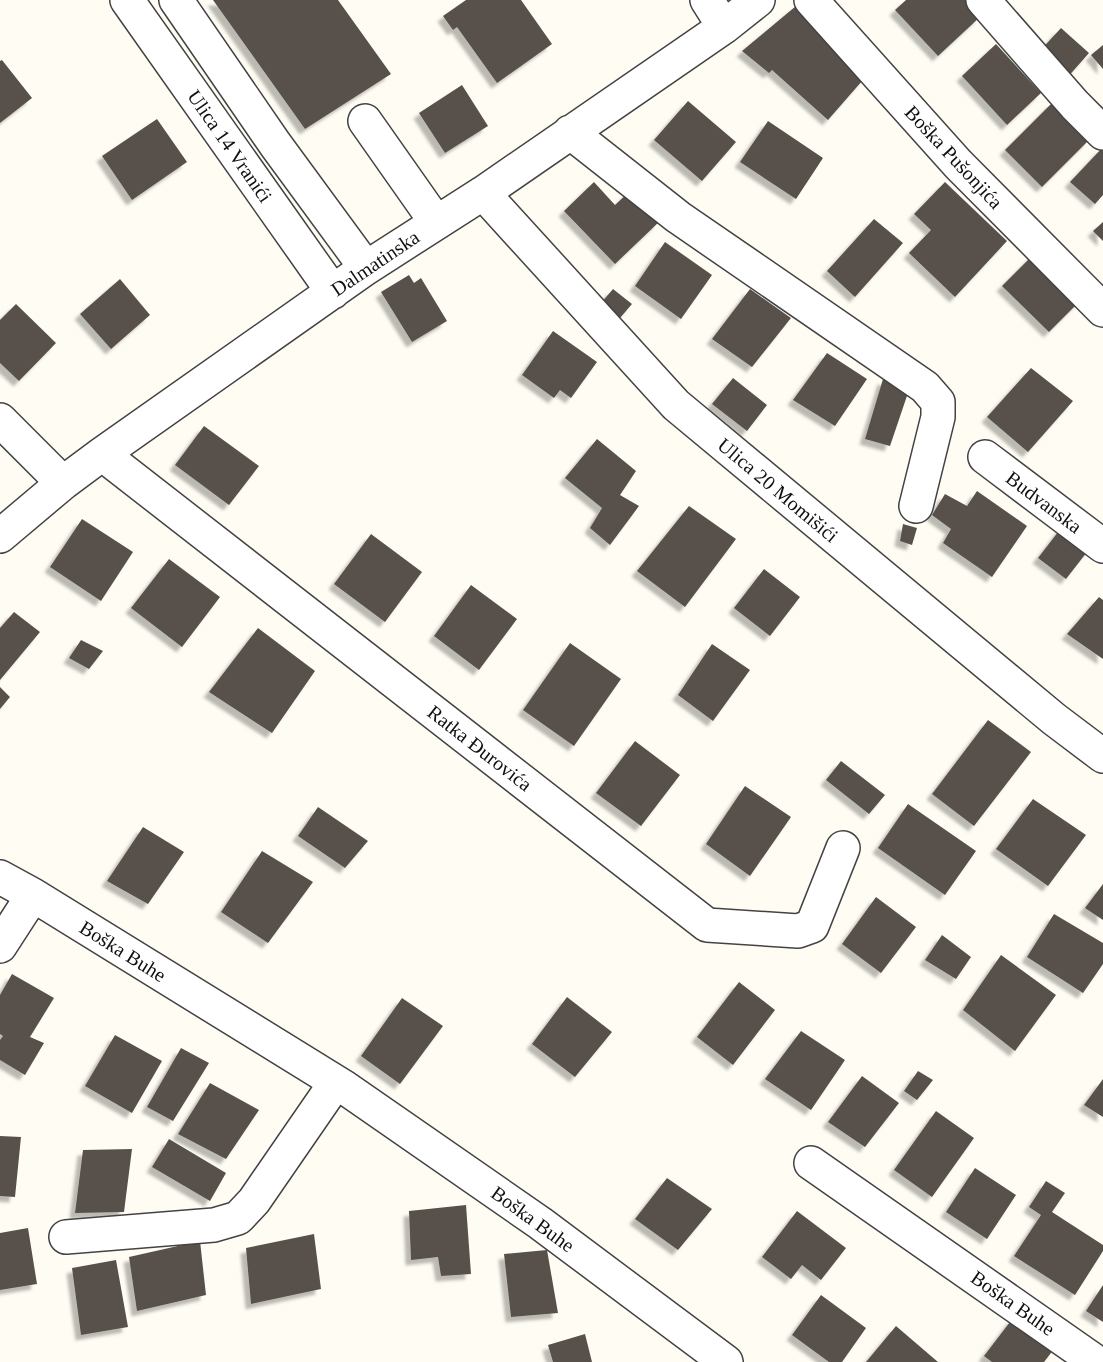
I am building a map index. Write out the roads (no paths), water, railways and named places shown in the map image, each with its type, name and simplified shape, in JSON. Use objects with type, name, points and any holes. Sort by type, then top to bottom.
[{"type":"street","name":"Ulica 14 Vranići","points":[[127,0],[333,292]]},
{"type":"street","points":[[176,0],[275,144],[366,268]]},
{"type":"street","name":"Dalmatinska","points":[[0,536],[102,453],[366,268],[483,193],[570,132],[715,13],[758,0]]},
{"type":"street","name":"Boška Pušonjića","points":[[811,0],[958,164],[1103,310]]},
{"type":"street","points":[[983,0],[1103,133]]},
{"type":"street","points":[[365,121],[436,222]]},
{"type":"street","points":[[570,132],[678,216],[926,387],[938,402],[938,417],[916,506]]},
{"type":"street","name":"Ulica 20 Momišići","points":[[483,193],[676,405],[1054,719],[1103,756]]},
{"type":"street","points":[[0,420],[63,483]]},
{"type":"street","name":"Ratka Đurovića","points":[[102,453],[707,926],[798,932],[812,926],[843,849]]},
{"type":"street","name":"Budvanska","points":[[985,457],[1103,546]]},
{"type":"street","name":"Boška Buhe","points":[[0,877],[33,895],[336,1082],[540,1223],[726,1362]]},
{"type":"street","points":[[0,946],[33,895]]},
{"type":"street","points":[[66,1237],[214,1225],[238,1218],[254,1201],[336,1082]]},
{"type":"street","name":"Boška Buhe","points":[[811,1163],[1096,1362]]}]
